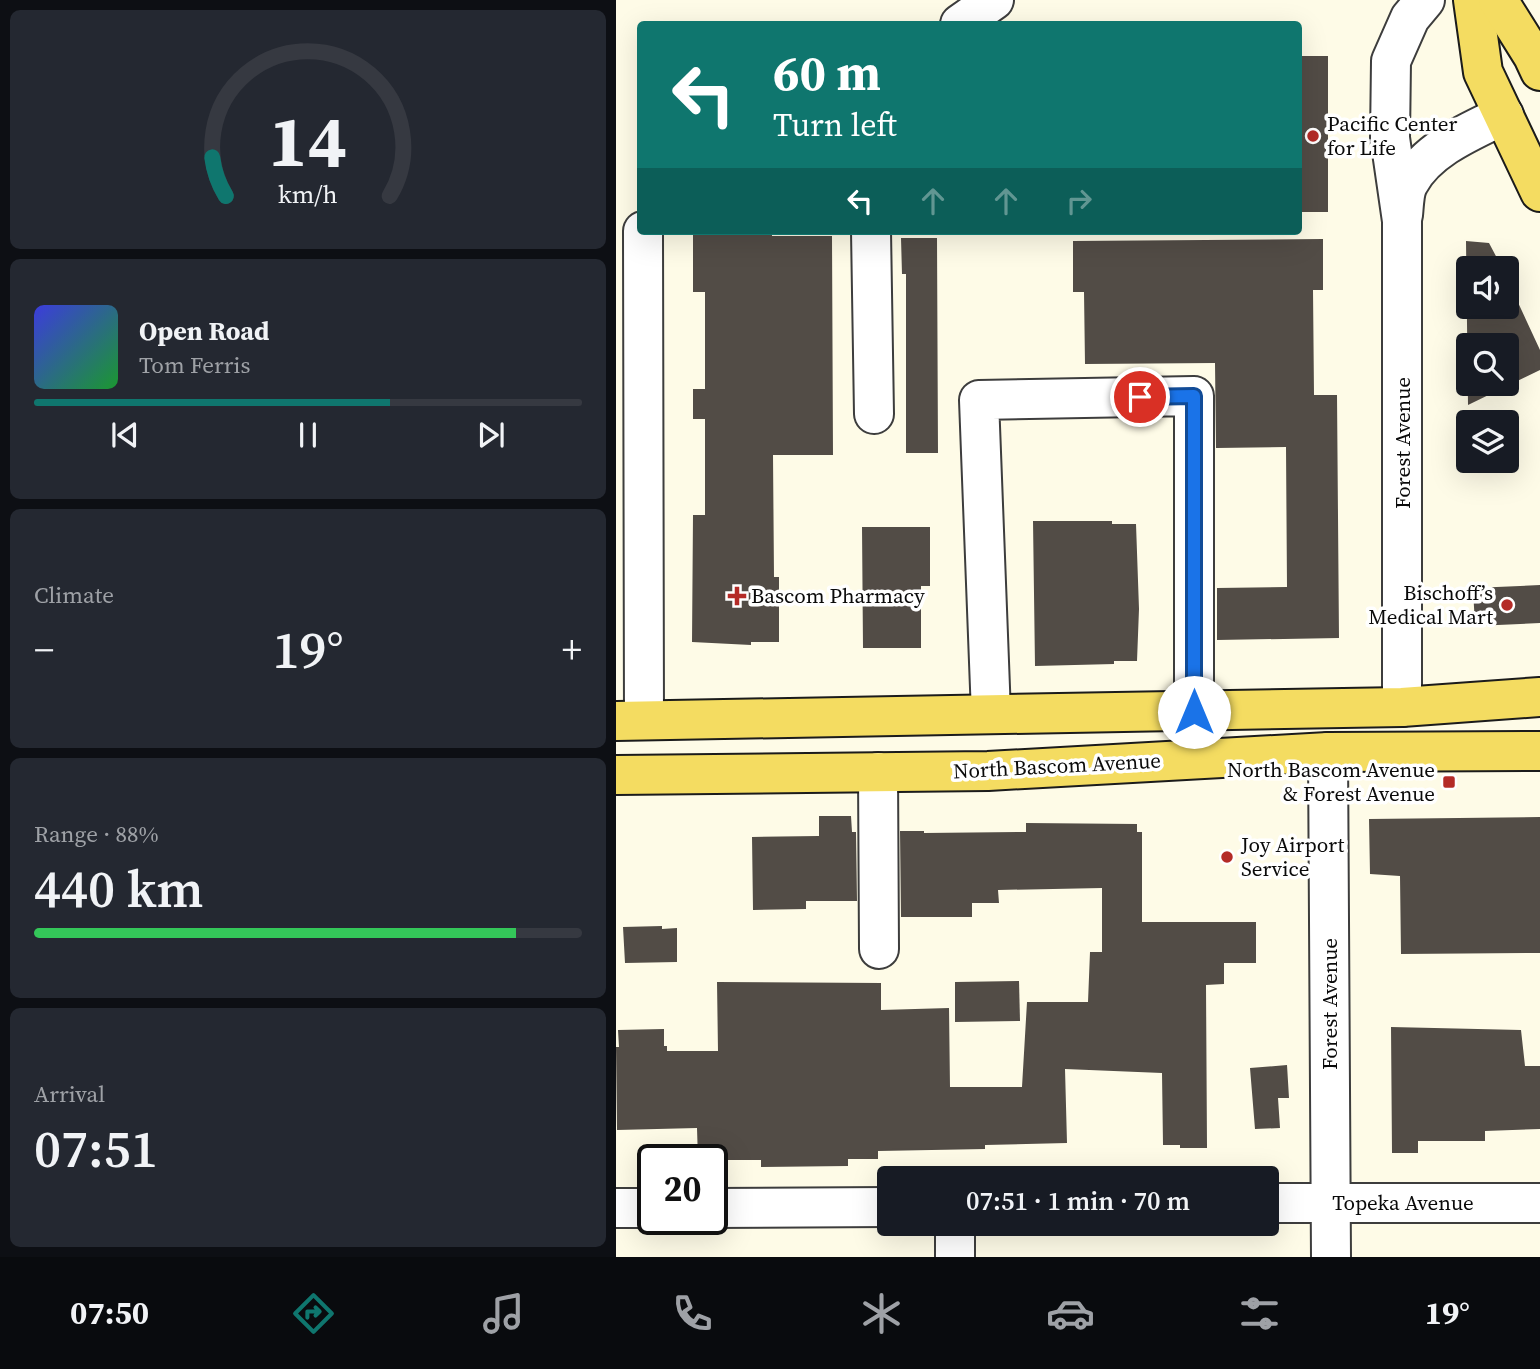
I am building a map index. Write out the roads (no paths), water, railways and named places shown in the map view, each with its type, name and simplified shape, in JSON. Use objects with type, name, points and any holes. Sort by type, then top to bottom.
[{"type":"main road","points":[[1473,0],[1483,72],[1540,192]]},
{"type":"main road","points":[[1498,0],[1540,71]]},
{"type":"main road","points":[[630,721],[1402,707],[1540,697]]},
{"type":"main road","name":"North Bascom Avenue","points":[[616,775],[988,771],[1328,752],[1540,751]]},
{"type":"street","points":[[964,21],[995,0]]},
{"type":"street","name":"Forest Avenue","points":[[1402,707],[1402,221],[1390,138],[1391,61],[1410,18],[1424,0]]},
{"type":"street","name":"Forest Avenue","points":[[1402,221],[1408,184],[1421,167],[1452,140],[1504,115]]},
{"type":"street","points":[[630,721],[643,235]]},
{"type":"street","points":[[871,235],[874,414]]},
{"type":"street","points":[[991,714],[979,400],[1194,396],[1194,712]]},
{"type":"street","name":"Forest Avenue","points":[[1328,752],[1331,1257]]},
{"type":"street","points":[[878,772],[879,949]]},
{"type":"street","name":"Topeka Avenue","points":[[1279,1203],[1540,1203]]},
{"type":"street","points":[[728,1208],[877,1207]]},
{"type":"street","points":[[616,1208],[637,1208]]},
{"type":"street","points":[[955,1236],[955,1257]]},
{"type":"place","name":"Pacific Center for Life","points":[[1313,136]]},
{"type":"place","name":"Bascom Pharmacy","points":[[737,596]]},
{"type":"place","name":"Bischoff’s Medical Mart","points":[[1507,605]]},
{"type":"place","name":"North Bascom Avenue & Forest Avenue","points":[[1449,782]]},
{"type":"place","name":"Joy Airport Service","points":[[1227,857]]}]
